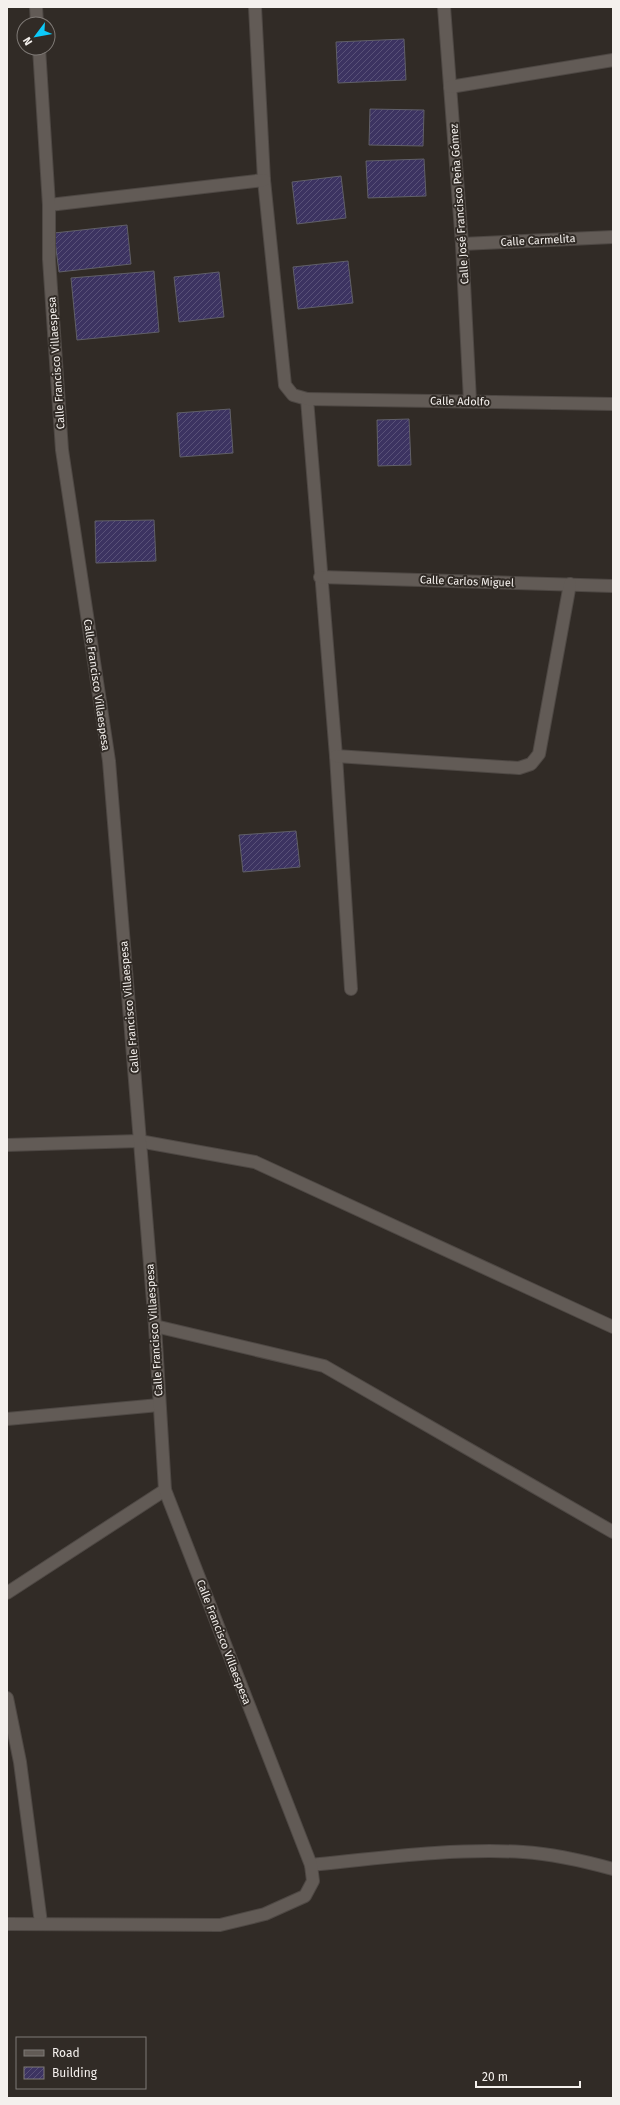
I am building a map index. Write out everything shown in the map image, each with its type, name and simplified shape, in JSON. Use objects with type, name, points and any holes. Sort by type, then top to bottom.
[{"type":"street","points":[[255,7],[264,180],[285,385],[293,395],[307,399],[320,577],[336,756],[351,989]]},
{"type":"street","name":"Calle José Francisco Peña Gómez","points":[[444,7],[462,244],[470,401]]},
{"type":"street","name":"Calle Francisco Villaespesa","points":[[7,1924],[220,1925],[265,1914],[305,1896],[313,1881],[311,1865],[164,1490],[155,1326],[109,761],[62,450],[49,259],[49,205],[40,56]]},
{"type":"street","points":[[450,87],[613,60]]},
{"type":"street","points":[[49,205],[264,180]]},
{"type":"street","name":"Calle Carmelita","points":[[462,244],[613,237]]},
{"type":"street","name":"Calle Adolfo","points":[[307,399],[613,404]]},
{"type":"street","name":"Calle Carlos Miguel","points":[[320,577],[613,586]]},
{"type":"street","points":[[336,756],[519,768],[531,764],[539,754],[570,584]]},
{"type":"street","points":[[7,1145],[139,1142],[256,1162],[612,1328]]},
{"type":"street","points":[[155,1326],[324,1366],[613,1532]]},
{"type":"street","points":[[7,1419],[159,1405]]},
{"type":"street","points":[[7,1593],[164,1490]]},
{"type":"street","points":[[7,1698],[20,1762],[41,1923]]},
{"type":"street","points":[[311,1865],[438,1853],[524,1852],[587,1862],[613,1868]]},
{"type":"building","points":[[404,39],[406,80],[338,83],[336,42]]},
{"type":"building","points":[[370,109],[424,110],[423,146],[369,145]]},
{"type":"building","points":[[424,159],[426,196],[368,198],[366,161]]},
{"type":"building","points":[[341,176],[346,218],[297,224],[292,182]]},
{"type":"building","points":[[127,225],[131,264],[59,272],[54,233]]},
{"type":"building","points":[[348,261],[353,303],[298,309],[293,267]]},
{"type":"building","points":[[154,271],[159,332],[77,340],[71,278]]},
{"type":"building","points":[[219,272],[224,317],[179,322],[174,277]]},
{"type":"building","points":[[230,409],[233,453],[180,457],[177,413]]},
{"type":"building","points":[[409,419],[411,465],[378,466],[377,420]]},
{"type":"building","points":[[154,520],[156,561],[96,563],[95,521]]},
{"type":"building","points":[[296,831],[300,867],[243,872],[239,835]]}]
